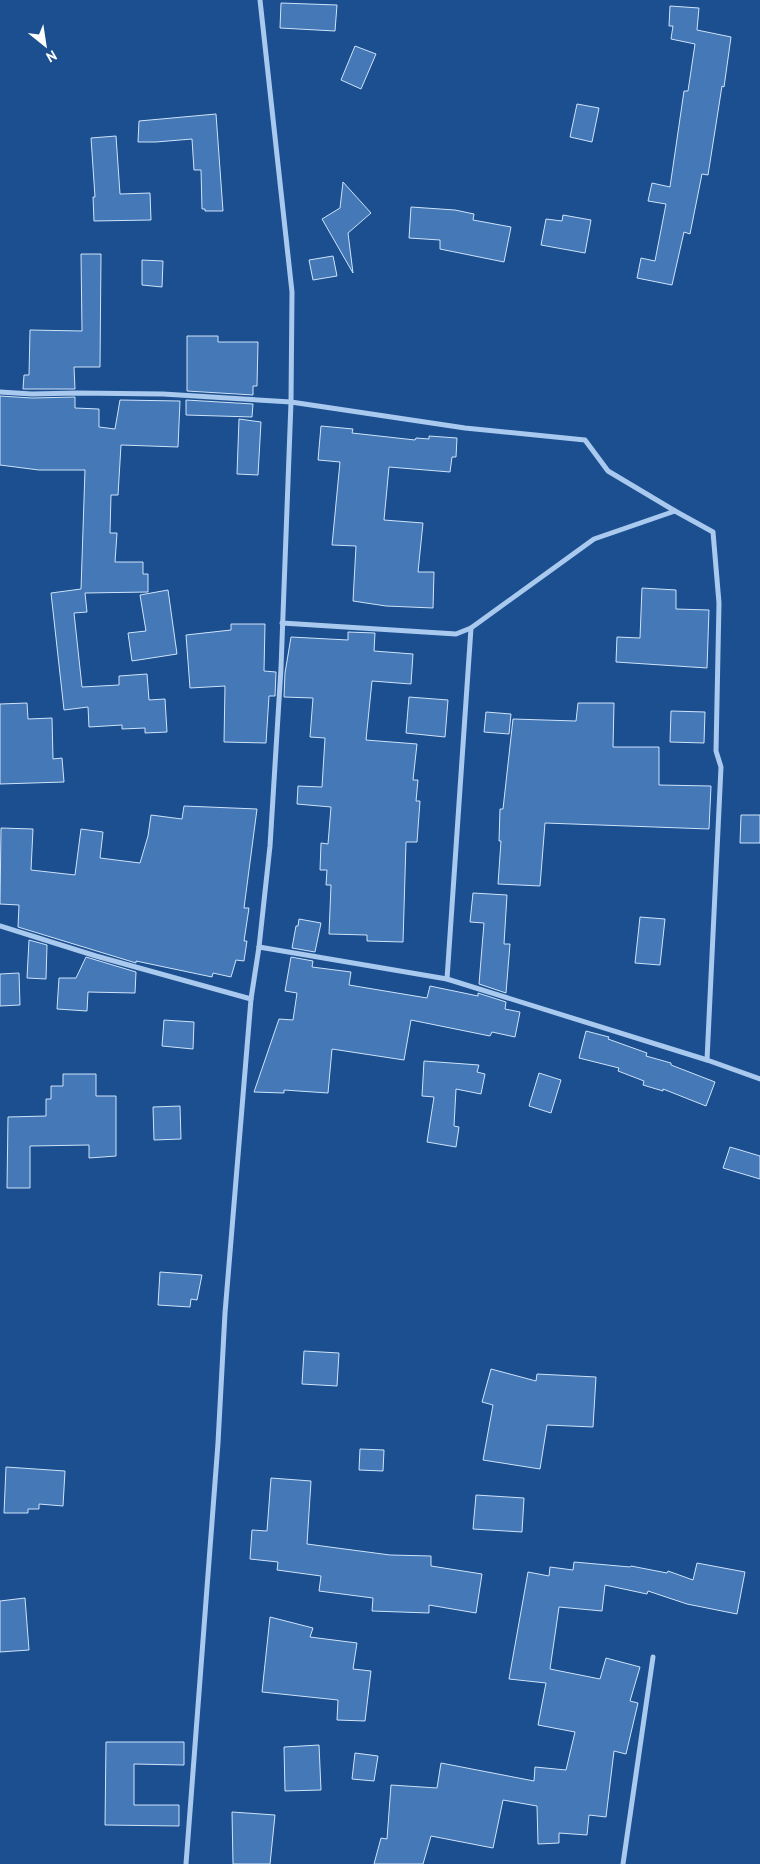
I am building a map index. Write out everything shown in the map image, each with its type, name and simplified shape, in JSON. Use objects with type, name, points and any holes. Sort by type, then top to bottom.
[{"type":"street","points":[[186,1864],[217,1452],[225,1313],[251,999],[259,947],[270,846],[291,402],[292,292],[260,0]]},
{"type":"street","points":[[0,392],[32,394],[77,392],[163,394],[291,402],[465,428],[585,440],[608,471],[713,532],[719,603],[716,751],[721,767],[707,1060]]},
{"type":"street","points":[[282,623],[456,634],[471,628],[594,539],[675,511]]},
{"type":"street","points":[[447,979],[471,628]]},
{"type":"street","points":[[0,926],[96,956],[251,999]]},
{"type":"street","points":[[259,947],[447,979],[707,1060],[760,1080]]},
{"type":"street","points":[[623,1864],[653,1657]]},
{"type":"building","points":[[281,3],[337,5],[335,31],[280,28]]},
{"type":"building","points":[[670,6],[699,8],[697,30],[731,37],[708,175],[702,174],[690,234],[684,232],[672,285],[637,278],[641,258],[655,261],[666,204],[648,201],[652,183],[670,187],[684,91],[688,91],[695,44],[671,39],[673,26],[669,26]]},
{"type":"building","points":[[355,46],[376,54],[361,89],[341,80]]},
{"type":"building","points":[[577,104],[599,108],[592,142],[570,137]]},
{"type":"building","points":[[216,114],[223,211],[205,211],[205,209],[202,209],[201,170],[194,170],[192,139],[138,142],[139,121]]},
{"type":"building","points":[[116,136],[120,194],[150,193],[151,220],[94,221],[93,197],[95,197],[91,138]]},
{"type":"building","points":[[343,182],[371,213],[348,233],[353,273],[322,219],[340,208]]},
{"type":"building","points":[[411,207],[455,210],[474,214],[473,220],[511,227],[504,262],[440,249],[440,240],[409,238]]},
{"type":"building","points":[[563,215],[591,220],[585,253],[541,245],[546,219],[562,221]]},
{"type":"building","points":[[81,254],[101,254],[100,367],[74,367],[75,389],[23,389],[24,375],[29,375],[30,330],[82,331]]},
{"type":"building","points":[[333,256],[337,276],[313,280],[309,260]]},
{"type":"building","points":[[142,260],[163,261],[162,287],[142,285]]},
{"type":"building","points":[[187,336],[218,336],[218,342],[258,342],[257,386],[253,386],[253,395],[187,391]]},
{"type":"building","points":[[0,396],[32,398],[75,397],[75,408],[99,409],[99,427],[115,429],[120,400],[180,401],[178,447],[121,445],[118,495],[111,495],[110,533],[117,533],[115,562],[143,562],[143,574],[148,574],[148,592],[85,593],[87,612],[74,613],[82,687],[119,685],[119,676],[147,674],[149,700],[165,699],[167,732],[145,733],[145,728],[122,729],[122,725],[89,727],[88,707],[64,710],[51,593],[81,589],[85,470],[39,470],[0,465]]},
{"type":"building","points":[[186,400],[253,404],[252,417],[186,415]]},
{"type":"building","points":[[239,419],[261,422],[258,475],[237,474]]},
{"type":"building","points":[[321,426],[353,429],[352,433],[415,440],[416,438],[429,439],[429,436],[457,438],[456,457],[452,457],[450,472],[389,467],[384,520],[423,523],[418,572],[434,572],[433,608],[386,606],[353,601],[356,546],[332,545],[340,462],[318,460]]},
{"type":"building","points":[[642,588],[676,590],[676,609],[709,610],[707,668],[616,662],[617,637],[640,638]]},
{"type":"building","points":[[168,590],[177,654],[132,661],[128,633],[146,631],[140,595]]},
{"type":"building","points":[[231,624],[265,624],[264,671],[276,672],[275,696],[269,696],[266,743],[224,742],[225,686],[190,688],[186,635],[231,630]]},
{"type":"building","points":[[348,632],[375,633],[374,651],[413,654],[411,684],[372,681],[366,740],[417,744],[413,780],[418,780],[416,801],[420,801],[417,842],[406,842],[403,942],[367,941],[367,935],[329,934],[331,885],[326,885],[327,870],[320,870],[321,843],[328,844],[331,807],[297,804],[298,786],[322,787],[325,738],[310,737],[313,698],[284,697],[285,673],[291,637],[348,640]]},
{"type":"building","points":[[409,697],[448,700],[445,737],[406,733]]},
{"type":"building","points":[[27,703],[28,719],[52,718],[53,759],[62,758],[64,782],[0,784],[0,704]]},
{"type":"building","points":[[578,703],[614,703],[613,747],[659,747],[659,785],[711,786],[709,829],[545,823],[540,886],[498,884],[501,841],[499,841],[500,809],[503,809],[513,719],[576,721]]},
{"type":"building","points":[[671,711],[705,712],[704,743],[670,742]]},
{"type":"building","points":[[486,712],[511,714],[509,734],[484,732]]},
{"type":"building","points":[[184,806],[257,809],[244,908],[249,908],[244,941],[247,941],[244,961],[236,960],[231,977],[213,973],[212,977],[136,961],[136,963],[18,927],[19,905],[0,904],[1,828],[33,829],[31,870],[75,875],[81,829],[103,832],[100,858],[140,863],[148,836],[151,815],[182,819]]},
{"type":"building","points":[[741,815],[760,815],[760,843],[740,843]]},
{"type":"building","points":[[473,893],[507,895],[504,944],[510,944],[506,993],[479,984],[484,923],[470,922]]},
{"type":"building","points":[[640,917],[665,919],[660,965],[635,963]]},
{"type":"building","points":[[299,919],[321,923],[315,952],[292,948]]},
{"type":"building","points":[[29,940],[47,945],[46,979],[27,978]]},
{"type":"building","points":[[86,957],[136,972],[135,993],[88,992],[87,1011],[57,1009],[59,978],[76,978]]},
{"type":"building","points":[[291,957],[313,961],[312,967],[351,972],[349,985],[427,998],[430,986],[478,996],[478,993],[506,1002],[505,1009],[520,1012],[515,1037],[492,1032],[490,1036],[411,1020],[404,1060],[332,1049],[328,1093],[284,1090],[284,1093],[254,1092],[279,1019],[293,1020],[297,993],[285,991]]},
{"type":"building","points":[[19,973],[20,1005],[0,1006],[0,974]]},
{"type":"building","points":[[164,1020],[194,1022],[193,1049],[162,1046]]},
{"type":"building","points":[[586,1031],[609,1037],[608,1039],[647,1053],[646,1056],[671,1063],[671,1065],[715,1082],[706,1106],[663,1089],[663,1091],[643,1085],[644,1081],[618,1071],[619,1068],[579,1058]]},
{"type":"building","points":[[424,1061],[479,1065],[477,1072],[485,1074],[481,1094],[456,1089],[454,1126],[459,1127],[456,1147],[427,1142],[434,1097],[422,1096]]},
{"type":"building","points":[[539,1073],[561,1080],[551,1113],[529,1106]]},
{"type":"building","points":[[63,1074],[96,1074],[96,1096],[116,1096],[116,1156],[89,1158],[89,1145],[30,1146],[30,1188],[7,1188],[8,1117],[46,1116],[46,1099],[51,1099],[51,1086],[63,1086]]},
{"type":"building","points":[[180,1106],[181,1139],[154,1140],[153,1107]]},
{"type":"building","points":[[730,1147],[760,1156],[760,1179],[723,1168]]},
{"type":"building","points":[[160,1272],[202,1275],[197,1300],[191,1299],[190,1307],[158,1305]]},
{"type":"building","points":[[304,1351],[339,1353],[337,1386],[302,1384]]},
{"type":"building","points":[[491,1369],[536,1381],[537,1374],[596,1377],[593,1427],[547,1425],[540,1469],[483,1460],[493,1405],[482,1402]]},
{"type":"building","points":[[360,1449],[384,1450],[383,1471],[359,1470]]},
{"type":"building","points":[[6,1467],[65,1471],[63,1506],[39,1504],[39,1509],[28,1509],[28,1513],[4,1513]]},
{"type":"building","points":[[271,1478],[311,1481],[307,1544],[390,1555],[431,1556],[431,1566],[482,1574],[476,1613],[429,1605],[429,1613],[372,1611],[373,1598],[319,1591],[321,1576],[277,1570],[278,1562],[250,1559],[252,1530],[267,1531]]},
{"type":"building","points":[[476,1495],[524,1498],[522,1532],[473,1529]]},
{"type":"building","points":[[574,1562],[631,1566],[667,1573],[668,1571],[693,1580],[697,1563],[745,1572],[737,1614],[687,1604],[648,1591],[647,1594],[605,1585],[602,1611],[559,1607],[550,1669],[600,1679],[606,1658],[640,1667],[630,1701],[638,1703],[626,1754],[614,1751],[606,1817],[589,1815],[587,1835],[559,1833],[559,1843],[538,1844],[537,1806],[503,1800],[493,1848],[431,1836],[423,1864],[374,1864],[381,1838],[387,1839],[391,1785],[437,1788],[441,1763],[534,1781],[535,1767],[566,1770],[575,1732],[538,1725],[546,1683],[509,1679],[528,1572],[549,1576],[550,1567],[573,1570]]},
{"type":"building","points":[[25,1598],[29,1650],[0,1652],[0,1601]]},
{"type":"building","points":[[270,1617],[313,1628],[310,1637],[357,1643],[353,1669],[371,1671],[365,1721],[337,1720],[338,1700],[262,1692]]},
{"type":"building","points":[[106,1742],[184,1742],[184,1765],[134,1764],[134,1805],[179,1805],[179,1826],[105,1825]]},
{"type":"building","points":[[319,1745],[321,1790],[285,1791],[284,1747]]},
{"type":"building","points":[[355,1753],[378,1756],[374,1781],[352,1779]]},
{"type":"building","points":[[232,1812],[275,1815],[270,1864],[233,1864]]}]
